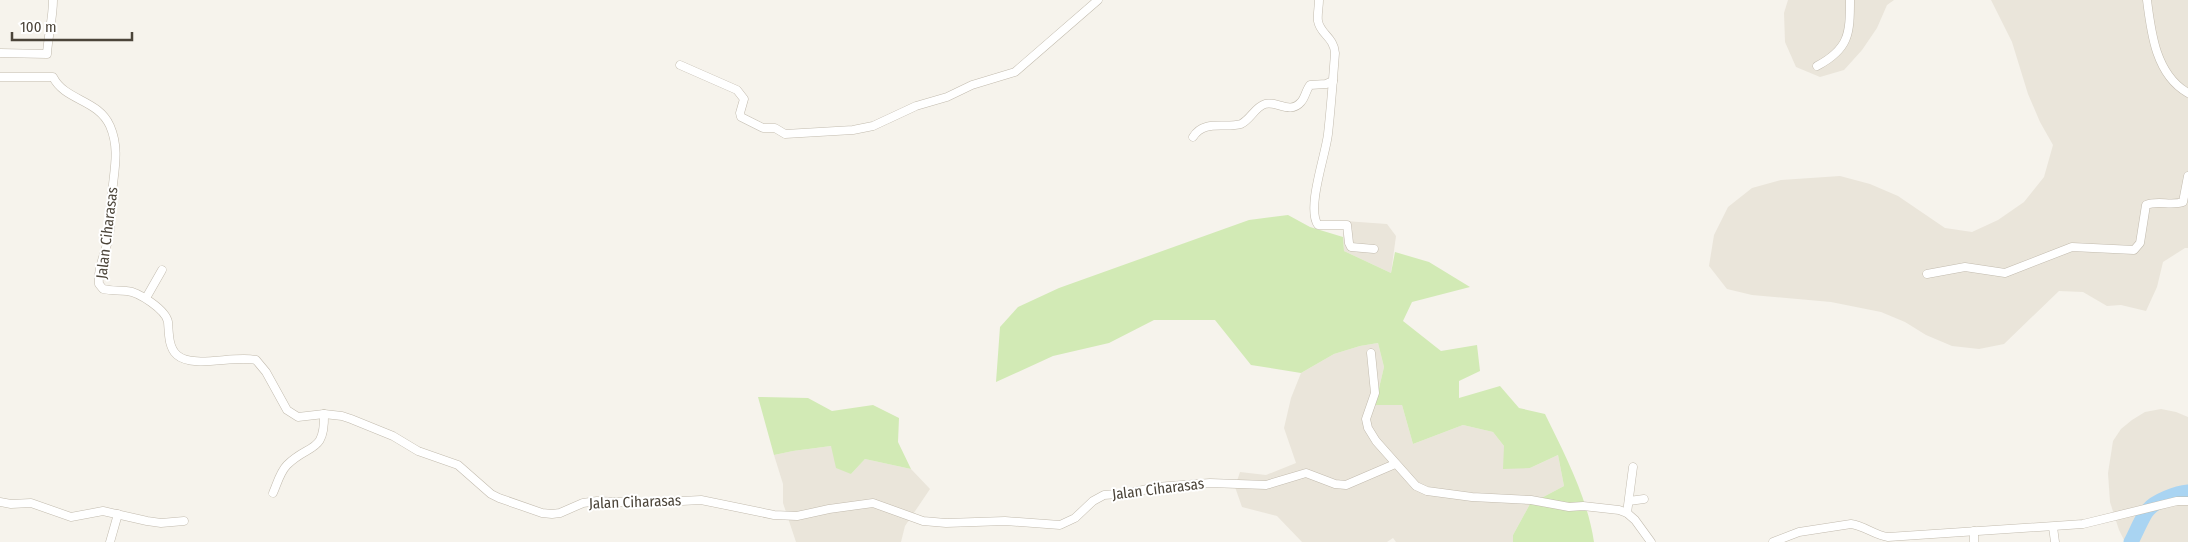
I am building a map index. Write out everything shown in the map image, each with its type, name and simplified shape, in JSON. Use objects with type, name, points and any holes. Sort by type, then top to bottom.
[{"type":"street","points":[[0,53],[47,54],[53,0]]},
{"type":"street","points":[[680,65],[737,90],[744,98],[740,113],[741,117],[763,128],[774,128],[785,134],[853,130],[873,126],[916,106],[947,97],[972,85],[1015,72],[1098,0]]},
{"type":"street","points":[[1319,0],[1318,21],[1335,47],[1328,138],[1318,176],[1316,223],[1321,225],[1347,225],[1350,246],[1374,249]]},
{"type":"street","points":[[1817,66],[1838,52],[1850,31],[1850,0]]},
{"type":"street","points":[[2147,0],[2150,22],[2160,60],[2173,82],[2188,93]]},
{"type":"street","name":"Jalan Ciharasas","points":[[0,77],[53,77],[58,86],[89,103],[101,113],[110,126],[114,138],[116,169],[110,228],[99,270],[99,284],[103,289],[128,290],[146,298],[164,312],[168,322],[169,339],[176,354],[194,361],[211,362],[235,358],[256,360],[266,372],[290,414],[298,417],[324,414],[342,416],[394,436],[418,451],[458,465],[499,498],[542,513],[560,513],[583,502],[643,503],[700,500],[774,514],[797,516],[829,509],[873,503],[923,521],[946,523],[1005,521],[1060,525],[1075,518],[1093,501],[1104,495],[1130,493],[1156,487],[1210,483],[1266,485],[1306,473],[1335,484],[1346,485],[1395,464]]},
{"type":"street","points":[[1193,137],[1197,131],[1204,127],[1241,124],[1247,121],[1261,105],[1267,102],[1276,103],[1282,107],[1297,105],[1302,102],[1310,85],[1326,84],[1333,81]]},
{"type":"street","points":[[1927,274],[1965,267],[2005,273],[2072,247],[2134,250],[2140,243],[2146,205],[2152,203],[2176,204],[2183,202],[2188,176]]},
{"type":"street","points":[[146,298],[162,270]]},
{"type":"street","points":[[1371,354],[1375,393],[1366,419],[1371,433],[1395,464],[1416,486],[1427,491],[1472,497],[1531,500],[1569,507],[1583,506],[1627,512],[1652,542]]},
{"type":"street","points":[[273,493],[287,466],[319,443],[323,430],[324,414]]},
{"type":"street","points":[[1627,512],[1633,467]]},
{"type":"street","points":[[1629,501],[1644,499]]},
{"type":"street","points":[[1778,541],[1811,530],[1851,524],[1860,525],[1880,536],[1888,537],[2097,522],[2188,501]]},
{"type":"street","points":[[0,502],[12,504],[32,503],[71,517],[95,511],[160,523],[184,521]]},
{"type":"street","points":[[110,542],[118,514]]},
{"type":"street","points":[[2053,526],[2054,542]]},
{"type":"street","points":[[1974,531],[1974,542]]},
{"type":"shaded area","points":[[1788,0],[1894,0],[1887,5],[1877,28],[1862,50],[1844,70],[1820,77],[1796,67],[1785,42],[1784,13]]},
{"type":"shaded area","points":[[1991,0],[2188,0],[2188,248],[2163,262],[2157,287],[2146,311],[2121,305],[2107,306],[2083,292],[2059,291],[2004,344],[1979,349],[1952,346],[1881,312],[1831,302],[1752,295],[1727,289],[1709,266],[1714,235],[1728,207],[1752,188],[1781,180],[1840,176],[1870,184],[1898,196],[1945,228],[1972,232],[1998,220],[2024,202],[2044,177],[2053,145],[2040,122],[2028,94],[2012,42]]},
{"type":"shaded area","points":[[1345,221],[1387,224],[1396,236],[1391,273],[1344,251]]},
{"type":"shaded area","points":[[1378,343],[1384,367],[1375,405],[1402,405],[1413,444],[1463,425],[1493,432],[1504,446],[1530,468],[1558,455],[1564,486],[1530,504],[1513,535],[1513,542],[1396,542],[1393,538],[1387,542],[1302,542],[1277,516],[1242,507],[1235,487],[1240,472],[1266,475],[1296,463],[1284,428],[1291,398],[1301,373],[1334,354]]},
{"type":"shaded area","points":[[2161,409],[2188,417],[2188,542],[2125,542],[2110,502],[2108,473],[2113,441],[2121,429],[2132,420],[2145,412]]},
{"type":"shaded area","points":[[831,446],[851,474],[865,459],[911,469],[930,489],[905,526],[901,542],[796,542],[783,503],[783,484],[774,455]]},
{"type":"green space","points":[[1288,215],[1310,227],[1343,237],[1344,251],[1391,273],[1395,252],[1429,262],[1470,287],[1412,302],[1403,321],[1441,351],[1477,345],[1480,371],[1459,381],[1459,398],[1500,386],[1519,408],[1545,414],[1581,492],[1594,542],[1513,542],[1513,535],[1530,504],[1564,486],[1558,455],[1530,468],[1503,469],[1504,446],[1493,432],[1463,425],[1413,444],[1402,405],[1375,405],[1384,367],[1378,343],[1334,354],[1301,373],[1251,365],[1215,320],[1154,320],[1109,343],[1053,356],[996,382],[1000,327],[1018,307],[1059,288],[1249,220]]},
{"type":"green space","points":[[758,397],[808,398],[832,411],[873,405],[899,418],[898,442],[911,469],[865,459],[851,474],[836,468],[831,446],[774,455]]},
{"type":"waterway","points":[[2131,542],[2144,516],[2151,507],[2166,498],[2188,492]]}]
